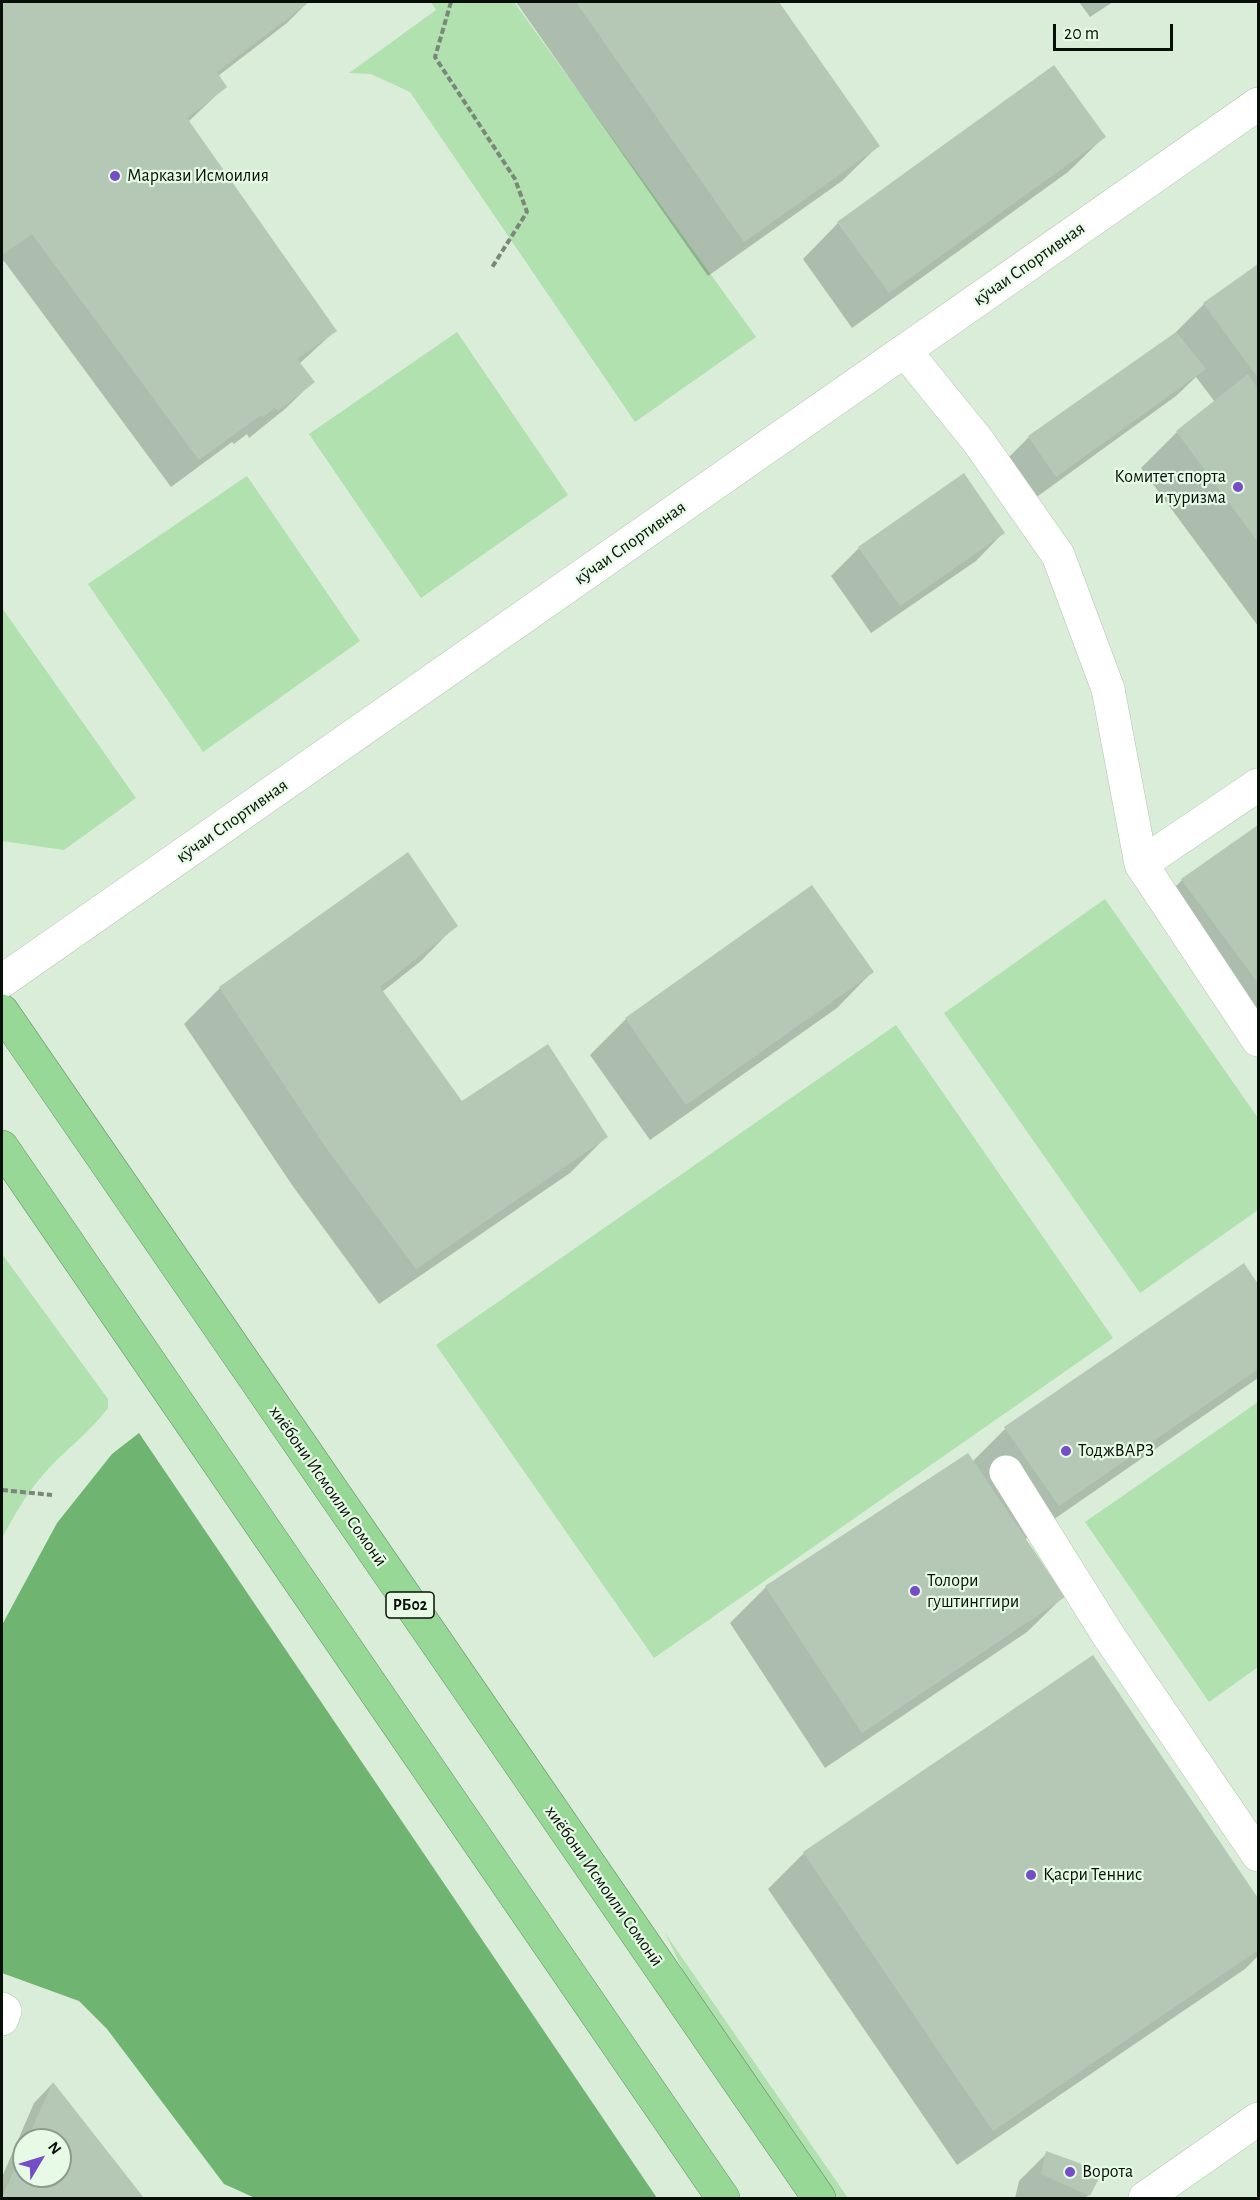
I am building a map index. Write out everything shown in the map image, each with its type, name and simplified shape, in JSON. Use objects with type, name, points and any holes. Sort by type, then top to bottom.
[{"type":"highway","name":"хиёбони Исмоили Сомонӣ","points":[[2,1011],[819,2199]]},
{"type":"highway","points":[[2,1147],[723,2199]]},
{"type":"street","name":"кӯчаи Спортивная","points":[[2,981],[1258,104]]},
{"type":"street","points":[[904,351],[978,441],[1058,555],[1108,689],[1141,864],[1258,1040]]},
{"type":"street","points":[[1141,864],[1258,785]]},
{"type":"street","points":[[1006,1472],[1108,1635],[1258,1855]]},
{"type":"street","points":[[2,2009],[6,2011],[2,2019]]},
{"type":"street","points":[[1145,2199],[1258,2119]]},
{"type":"path","points":[[452,2],[435,57],[515,179],[527,212],[491,269]]},
{"type":"path","points":[[2,1490],[52,1495]]},
{"type":"green space","points":[[431,2],[514,2],[756,337],[635,422],[410,92],[371,74],[349,73],[436,10]]},
{"type":"green space","points":[[457,332],[568,495],[421,598],[309,434]]},
{"type":"green space","points":[[247,476],[360,641],[203,752],[88,584]]},
{"type":"green space","points":[[2,608],[136,798],[64,850],[2,841]]},
{"type":"green space","points":[[1105,899],[1258,1118],[1258,1210],[1140,1293],[944,1013]]},
{"type":"green space","points":[[896,1025],[1113,1338],[654,1658],[436,1345]]},
{"type":"green space","points":[[2,1254],[108,1399],[108,1408],[37,1482],[2,1538]]},
{"type":"green space","points":[[1258,1402],[1258,1667],[1209,1702],[1085,1522]]},
{"type":"green space","points":[[139,1433],[657,2198],[255,2198],[224,2184],[107,2029],[79,2001],[2,1973],[2,1625],[57,1523],[112,1454]]},
{"type":"green space","points":[[665,1933],[848,2198],[828,2198],[704,2014]]},
{"type":"building","name":"Маркази Исмоилия","points":[[2,2],[309,2],[217,72],[227,87],[187,118],[337,331],[297,359],[315,382],[278,411],[275,407],[263,417],[261,415],[199,460],[32,234],[2,255]]},
{"type":"building","points":[[576,2],[779,2],[880,146],[744,242]]},
{"type":"building","points":[[1054,65],[1106,137],[889,293],[837,222]]},
{"type":"building","points":[[1258,264],[1258,378],[1203,303]]},
{"type":"building","points":[[1176,332],[1206,369],[1056,477],[1028,436]]},
{"type":"building","name":"Комитет спорта и туризма","points":[[1248,374],[1258,389],[1258,542],[1176,431]]},
{"type":"building","points":[[964,473],[1005,533],[900,606],[858,547]]},
{"type":"building","points":[[1258,825],[1258,983],[1181,879]]},
{"type":"building","points":[[408,852],[458,926],[380,987],[462,1101],[548,1044],[608,1137],[416,1269],[327,1149],[219,987]]},
{"type":"building","points":[[812,885],[874,972],[686,1105],[625,1018]]},
{"type":"building","points":[[1244,1263],[1258,1284],[1258,1369],[1059,1506],[1004,1427]]},
{"type":"building","name":"Толори гуштинггири","points":[[968,1453],[1065,1597],[862,1733],[765,1586]]},
{"type":"building","name":"Қасри Теннис","points":[[1093,1655],[1258,1898],[1258,1950],[993,2131],[803,1852]]},
{"type":"building","points":[[53,2082],[144,2198],[2,2198],[12,2175],[12,2188],[72,2188],[72,2128],[32,2128]]},
{"type":"building","name":"Ворота","points":[[1046,2151],[1101,2174],[1090,2196],[1041,2174]]},
{"type":"place","name":"Маркази Исмоилия","points":[[115,176]]},
{"type":"place","name":"Комитет спорта и туризма","points":[[1238,487]]},
{"type":"place","name":"ТоджВАРЗ","points":[[1066,1451]]},
{"type":"place","name":"Толори гуштинггири","points":[[915,1591]]},
{"type":"place","name":"Қасри Теннис","points":[[1031,1875]]},
{"type":"place","name":"Ворота","points":[[1070,2172]]}]
